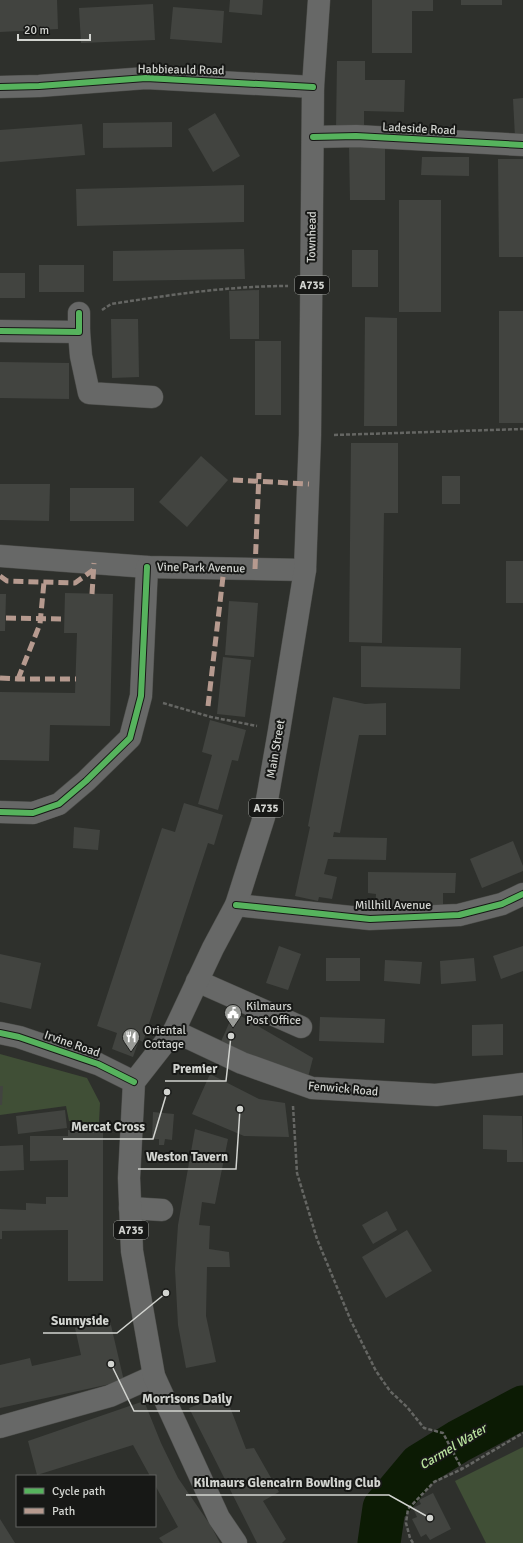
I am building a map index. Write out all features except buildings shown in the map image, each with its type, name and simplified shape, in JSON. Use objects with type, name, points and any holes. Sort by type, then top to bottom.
[{"type":"main road","name":"Townhead","points":[[305,570],[310,435],[313,87],[319,0]]},
{"type":"main road","name":"Habbieauld Road","points":[[0,87],[39,86],[146,78],[313,87]]},
{"type":"main road","name":"Ladeside Road","points":[[313,137],[356,136],[523,145]]},
{"type":"main road","points":[[0,331],[79,323],[81,356],[89,393],[152,397]]},
{"type":"main road","name":"Vine Park Avenue","points":[[0,556],[147,567],[305,570]]},
{"type":"main road","points":[[0,812],[33,813],[59,804],[86,781],[130,738],[141,696],[147,567]]},
{"type":"main road","name":"Main Street","points":[[174,1031],[212,948],[236,905],[264,817],[280,731],[305,570]]},
{"type":"main road","name":"Millhill Avenue","points":[[236,905],[370,918],[459,915],[502,904],[523,894]]},
{"type":"main road","points":[[197,981],[301,1027]]},
{"type":"main road","name":"Fenwick Road","points":[[174,1031],[242,1063],[312,1088],[436,1095],[523,1084]]},
{"type":"main road","name":"A735","points":[[174,1031],[134,1082],[129,1178],[132,1251],[154,1376],[219,1518],[236,1543]]},
{"type":"main road","name":"Irvine Road","points":[[0,1033],[19,1037],[98,1064],[134,1082]]},
{"type":"main road","points":[[130,1208],[162,1210]]},
{"type":"main road","points":[[0,1427],[110,1396],[154,1376]]},
{"type":"path","points":[[79,323],[111,304],[182,293],[224,289],[276,286],[312,286]]},
{"type":"path","points":[[310,435],[523,429]]},
{"type":"path","points":[[141,696],[211,717],[280,731]]},
{"type":"path","points":[[292,1081],[297,1173],[317,1240],[350,1321],[376,1371],[390,1391],[407,1407],[424,1428],[443,1433],[462,1469]]},
{"type":"path","points":[[413,1543],[406,1523],[408,1509],[434,1482],[462,1469],[523,1433]]},
{"type":"green space","points":[[0,1054],[87,1078],[100,1103],[99,1123],[69,1121],[66,1106],[0,1115]]},
{"type":"green space","points":[[523,1447],[523,1543],[486,1543],[455,1481]]},
{"type":"waterway","name":"Carmel Water","points":[[379,1543],[384,1508],[420,1465],[459,1441],[523,1407]]},
{"type":"marked path","points":[[255,569],[259,473]]},
{"type":"marked path","points":[[233,480],[309,484]]},
{"type":"marked path","points":[[92,594],[94,563]]},
{"type":"marked path","points":[[208,706],[224,568]]},
{"type":"marked path","points":[[0,576],[7,581],[75,583],[93,570]]},
{"type":"marked path","points":[[18,679],[40,624],[44,582]]},
{"type":"marked path","points":[[6,618],[65,619]]},
{"type":"marked path","points":[[0,678],[76,679]]},
{"type":"cycle path","points":[[0,87],[39,86],[146,78],[313,87]]},
{"type":"cycle path","points":[[313,137],[356,136],[523,145]]},
{"type":"cycle path","points":[[0,331],[79,332],[79,313]]},
{"type":"cycle path","points":[[0,812],[33,813],[59,804],[86,781],[130,738],[141,696],[147,567]]},
{"type":"cycle path","points":[[236,905],[370,919],[459,915],[502,904],[523,894]]},
{"type":"cycle path","points":[[0,1033],[19,1037],[98,1064],[134,1082]]},
{"type":"place","name":"Kilmaurs Post Office","points":[[233,1028]]},
{"type":"place","name":"Premier","points":[[231,1036]]},
{"type":"place","name":"Oriental Cottage","points":[[131,1052]]},
{"type":"place","name":"Mercat Cross","points":[[167,1092]]},
{"type":"place","name":"Weston Tavern","points":[[240,1109]]},
{"type":"place","name":"Sunnyside","points":[[166,1293]]},
{"type":"place","name":"Morrisons Daily","points":[[111,1364]]},
{"type":"place","name":"Kilmaurs Glencairn Bowling Club","points":[[430,1518]]}]
